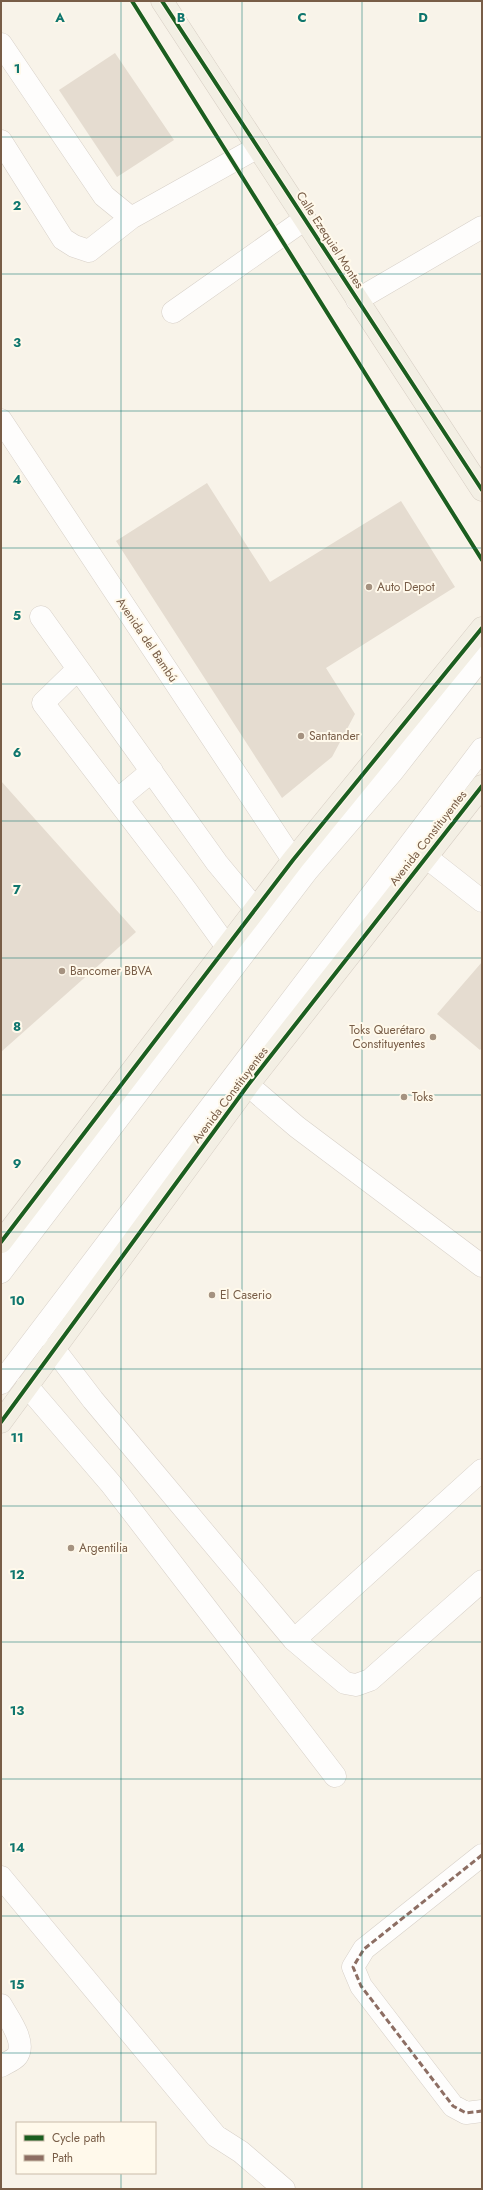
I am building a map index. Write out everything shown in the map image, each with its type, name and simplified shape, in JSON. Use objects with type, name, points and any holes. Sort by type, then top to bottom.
[{"type":"main road","name":"Calle Ezequiel Montes","points":[[162,1],[482,490]]},
{"type":"main road","points":[[1,1242],[293,860],[482,628]]},
{"type":"main road","name":"Avenida Constituyentes","points":[[1,1422],[248,1085],[482,786]]},
{"type":"street","points":[[1,44],[104,196],[131,218]]},
{"type":"street","points":[[1,142],[63,239],[74,246],[89,251],[131,218],[258,148]]},
{"type":"street","points":[[173,312],[305,219]]},
{"type":"street","points":[[358,300],[482,227]]},
{"type":"street","name":"Avenida del Bambú","points":[[1,420],[293,860]]},
{"type":"street","points":[[41,617],[217,863],[256,910]]},
{"type":"street","points":[[1,1272],[307,871],[393,771],[482,657]]},
{"type":"street","points":[[78,669],[42,703],[228,947]]},
{"type":"street","points":[[1,1383],[482,749]]},
{"type":"street","points":[[117,800],[152,771]]},
{"type":"street","points":[[426,857],[482,902]]},
{"type":"street","points":[[248,1085],[297,1127],[482,1266]]},
{"type":"street","points":[[54,1349],[93,1400],[294,1640],[345,1684],[356,1685],[370,1680],[482,1581]]},
{"type":"street","points":[[27,1386],[111,1484],[335,1776]]},
{"type":"street","points":[[294,1640],[479,1479]]},
{"type":"street","points":[[482,1855],[364,1949],[353,1967],[361,1986],[453,2106],[466,2113],[482,2111]]},
{"type":"street","points":[[1,1877],[216,2136],[241,2152],[284,2189]]},
{"type":"street","points":[[1,2005],[20,2041],[21,2048],[16,2058],[1,2066]]},
{"type":"building","points":[[115,53],[174,140],[117,177],[59,90]]},
{"type":"building","points":[[207,483],[270,582],[401,501],[455,587],[326,668],[355,714],[332,757],[282,798],[116,541]]},
{"type":"building","points":[[1,781],[136,932],[1,1052]]},
{"type":"building","points":[[482,962],[482,1048],[480,1050],[437,1014]]},
{"type":"marked path","points":[[482,1855],[364,1949],[353,1967],[361,1986],[453,2106],[466,2113],[482,2111]]},
{"type":"cycle path","points":[[132,1],[482,560]]},
{"type":"cycle path","points":[[162,1],[482,490]]},
{"type":"cycle path","points":[[1,1242],[293,860],[482,628]]},
{"type":"cycle path","points":[[1,1422],[248,1085],[482,786]]},
{"type":"place","name":"Auto Depot","points":[[369,587]]},
{"type":"place","name":"Santander","points":[[301,736]]},
{"type":"place","name":"Bancomer BBVA","points":[[62,971]]},
{"type":"place","name":"Toks Querétaro Constituyentes","points":[[433,1037]]},
{"type":"place","name":"Toks","points":[[404,1097]]},
{"type":"place","name":"El Caserio","points":[[212,1295]]},
{"type":"place","name":"Argentilia","points":[[71,1548]]}]
